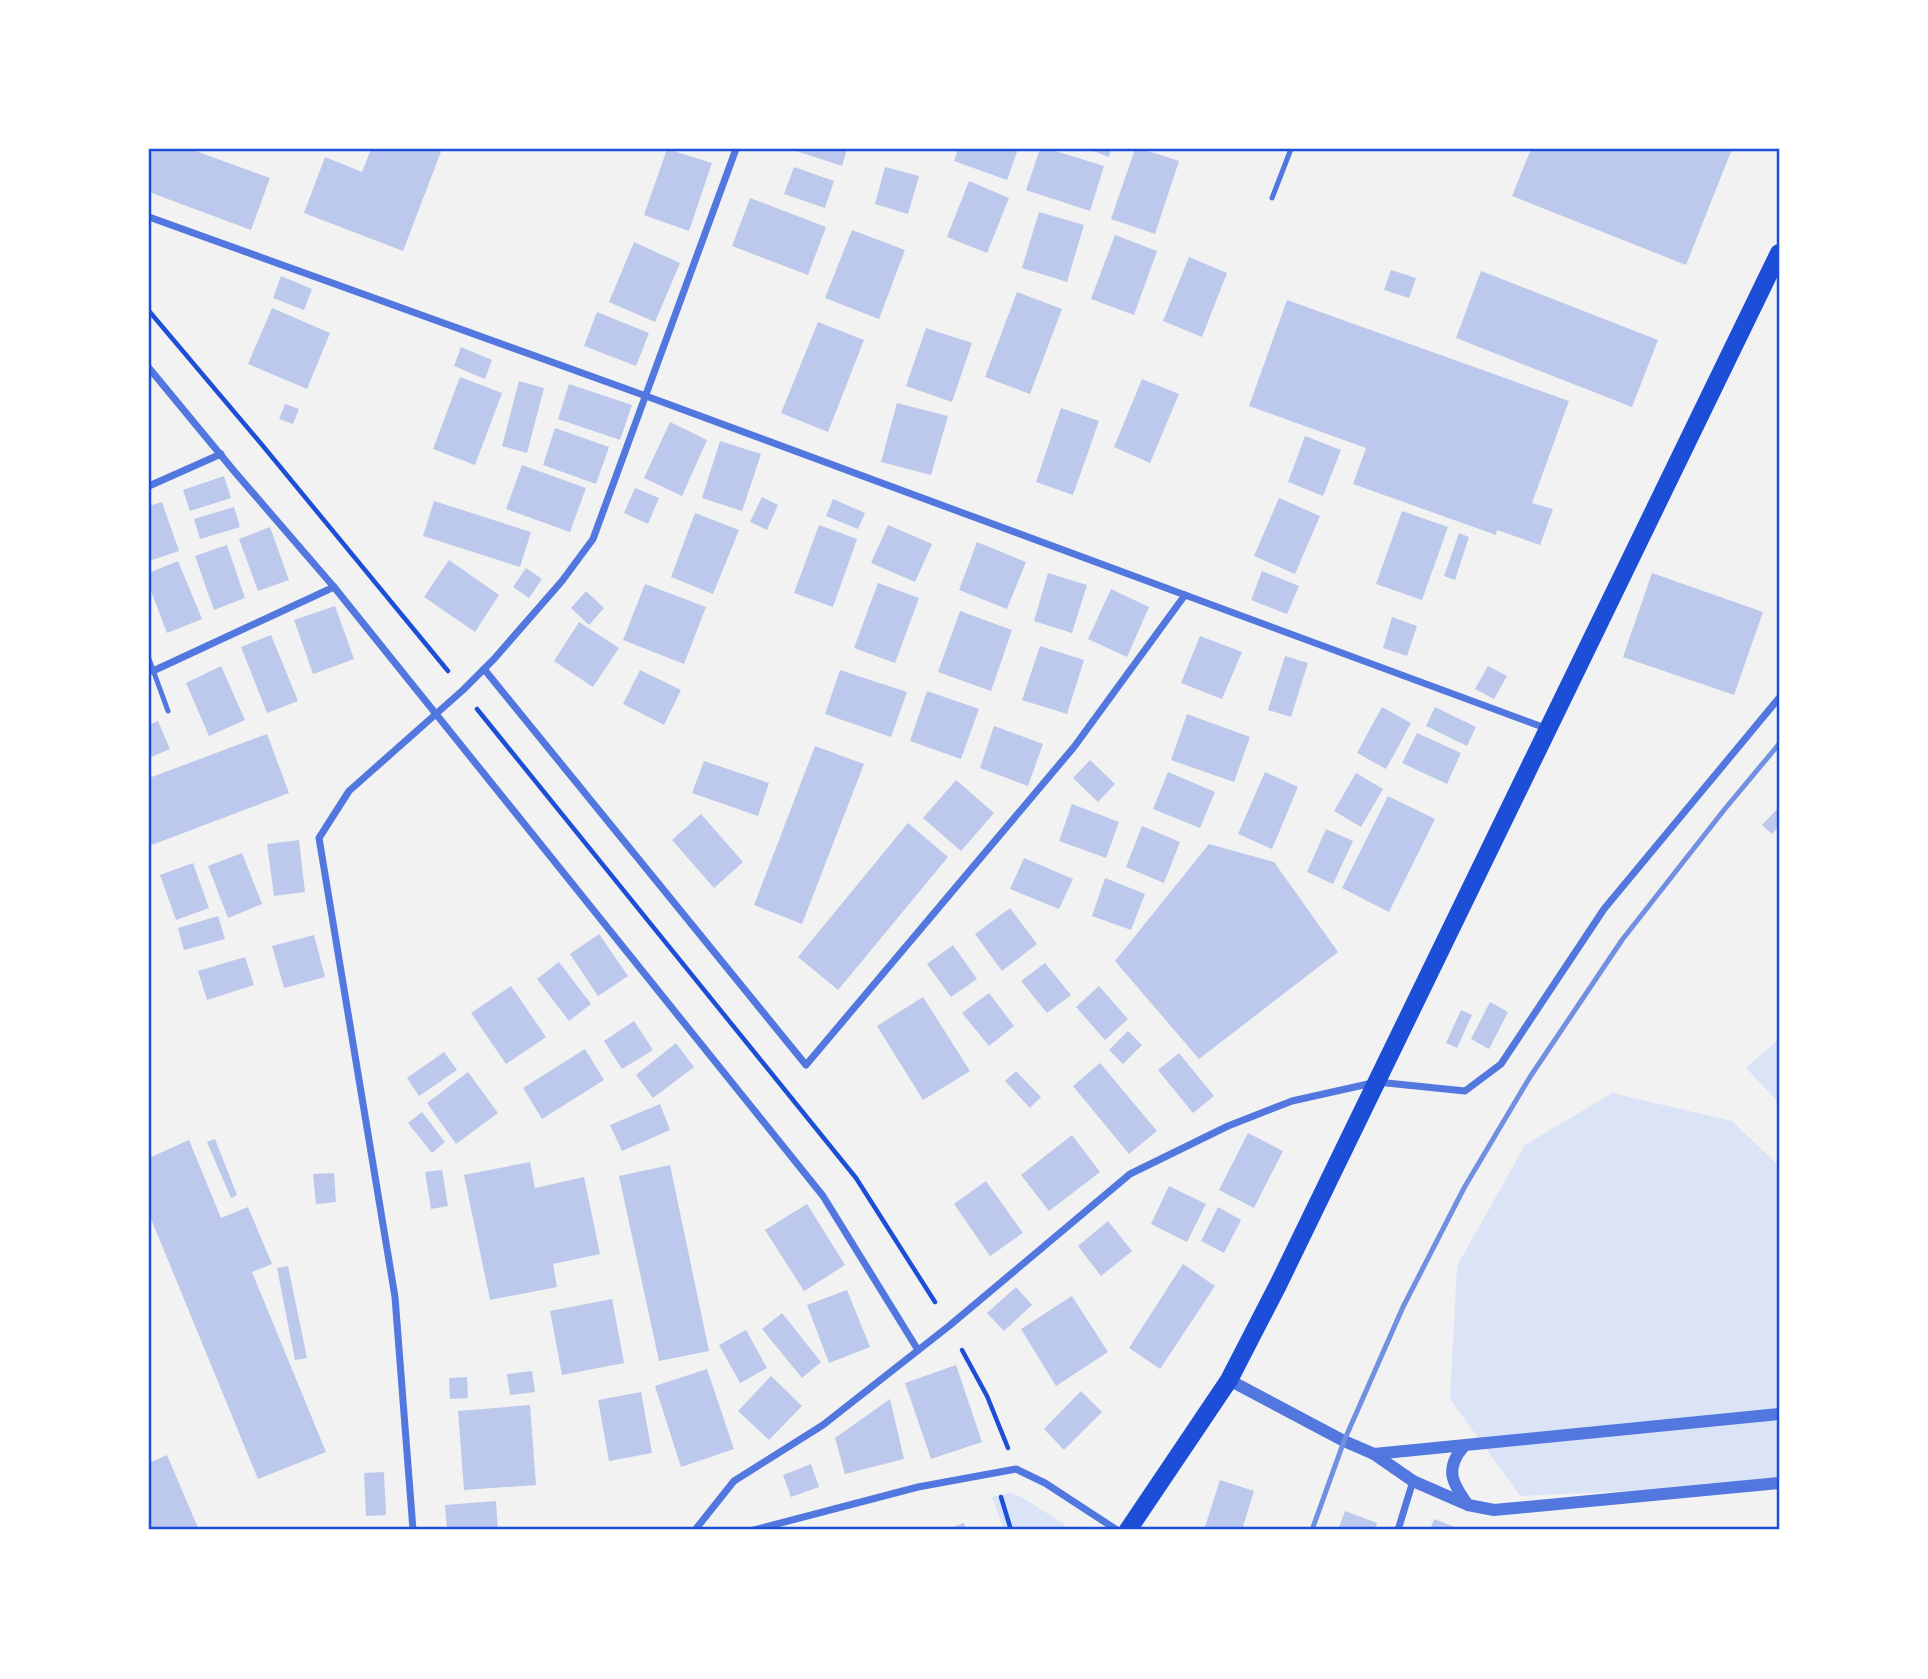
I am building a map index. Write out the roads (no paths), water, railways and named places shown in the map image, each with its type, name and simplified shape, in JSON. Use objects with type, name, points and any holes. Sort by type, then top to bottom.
[{"type":"main road","points":[[1128,1530],[1228,1380],[1284,1273],[1779,253]]},
{"type":"street","points":[[413,1530],[395,1297],[319,838],[349,791],[484,669],[562,581],[593,540],[736,149]]},
{"type":"street","points":[[149,218],[646,396],[1548,729]]},
{"type":"street","points":[[149,368],[334,587],[823,1195],[918,1350]]},
{"type":"street","points":[[149,486],[221,454]]},
{"type":"street","points":[[153,671],[334,587]]},
{"type":"street","points":[[484,669],[806,1065],[1074,747],[1185,595]]},
{"type":"street","points":[[695,1530],[734,1481],[823,1425],[1130,1174],[1228,1126],[1292,1101],[1377,1082],[1465,1091],[1500,1065],[1604,909],[1779,698]]},
{"type":"street","points":[[1228,1380],[1374,1454],[1413,1481],[1468,1505],[1494,1510],[1779,1483]]},
{"type":"street","points":[[1374,1454],[1779,1414]]},
{"type":"street","points":[[1464,1446],[1454,1457],[1452,1471],[1455,1486],[1468,1505]]},
{"type":"street","points":[[754,1530],[918,1487],[1016,1469],[1045,1483],[1117,1530]]},
{"type":"street","points":[[1398,1530],[1413,1481]]},
{"type":"lane","points":[[1272,198],[1291,149]]},
{"type":"lane","points":[[149,659],[168,711]]},
{"type":"railway","points":[[1312,1530],[1344,1441],[1403,1307],[1464,1188],[1530,1077],[1622,940],[1779,744]]}]
